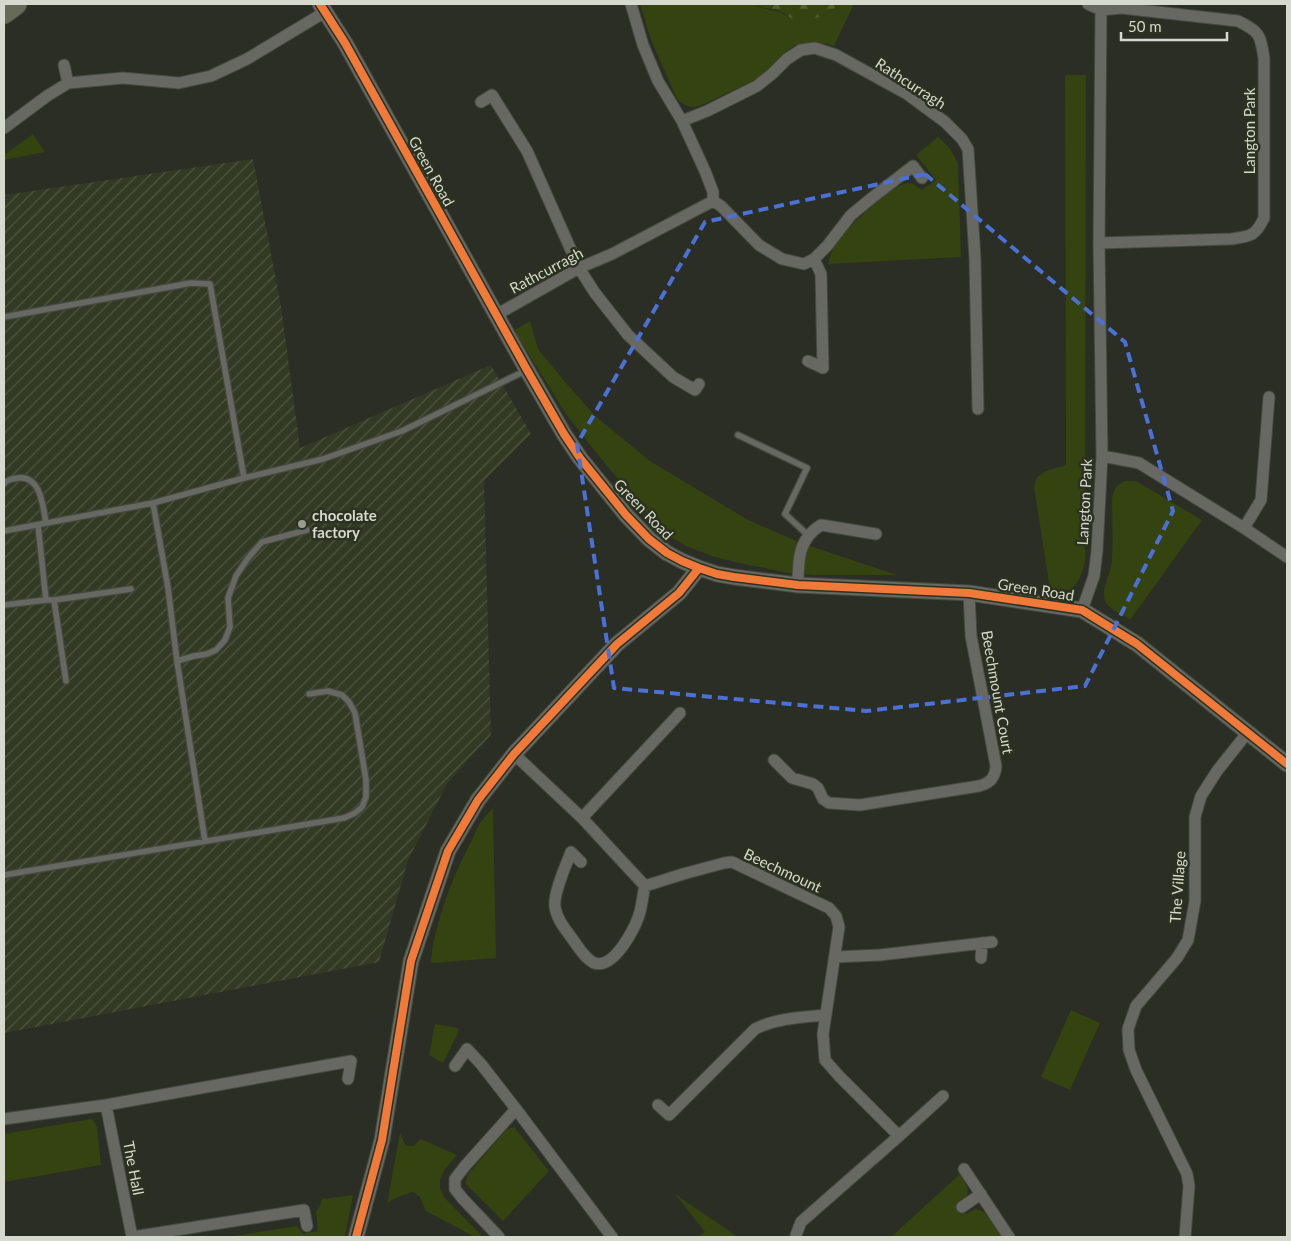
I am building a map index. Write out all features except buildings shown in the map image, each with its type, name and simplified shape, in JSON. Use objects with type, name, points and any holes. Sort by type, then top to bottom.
[{"type":"highway","points":[[4,13],[16,4]]},
{"type":"street","points":[[631,4],[643,45],[658,82],[682,121],[705,170],[713,192],[712,201],[721,206],[759,245],[782,259],[804,264],[814,259],[852,215],[872,196],[913,166],[922,178]]},
{"type":"street","name":"Langton Park","points":[[1088,4],[1101,10],[1121,8],[1238,20],[1252,28],[1261,39],[1264,58],[1264,218],[1259,229],[1250,236],[1231,239],[1099,242]]},
{"type":"street","points":[[4,128],[68,83],[123,78],[179,83],[211,76],[247,59],[323,8]]},
{"type":"street","name":"Green Road","points":[[323,8],[345,43],[564,434],[580,458],[626,515],[649,539],[667,553],[682,561],[717,574],[734,577],[798,585],[969,593],[1082,610],[1137,644],[1287,764]]},
{"type":"street","name":"Langton Park","points":[[1082,610],[1094,576],[1102,456],[1099,242],[1101,10]]},
{"type":"street","name":"Rathcurragh","points":[[682,121],[758,86],[787,59],[800,50],[815,48],[836,55],[907,94],[945,122],[962,139],[968,150],[975,258],[978,409]]},
{"type":"street","points":[[64,65],[68,83]]},
{"type":"street","points":[[481,102],[497,92],[579,268],[595,293],[628,335],[673,377],[695,390],[699,384]]},
{"type":"street","name":"Rathcurragh","points":[[496,315],[579,268],[612,254],[712,201]]},
{"type":"street","points":[[808,361],[823,368],[821,274],[814,259]]},
{"type":"street","points":[[1244,528],[1261,500],[1269,397]]},
{"type":"street","points":[[1102,456],[1139,463],[1287,557]]},
{"type":"street","points":[[798,585],[798,558],[805,542],[814,529],[821,525],[876,534]]},
{"type":"street","points":[[356,1237],[382,1140],[411,961],[448,851],[478,800],[514,754],[617,644],[679,593],[699,568]]},
{"type":"street","name":"Beechmount Court","points":[[774,760],[792,778],[814,784],[823,799],[829,803],[860,805],[987,784],[994,777],[996,766],[971,636],[969,593]]},
{"type":"street","points":[[582,818],[680,713]]},
{"type":"street","name":"The Village","points":[[1186,1237],[1189,1186],[1187,1174],[1136,1070],[1129,1050],[1128,1028],[1136,1006],[1177,958],[1188,940],[1195,901],[1195,817],[1201,796],[1217,771],[1248,732]]},
{"type":"street","points":[[514,754],[582,818],[645,886],[640,913],[628,939],[613,958],[596,964],[586,957],[559,921],[554,906],[556,893],[571,852],[581,862]]},
{"type":"street","name":"Beechmount","points":[[645,886],[732,862],[829,908],[836,916],[839,927],[823,1034],[825,1060],[899,1136]]},
{"type":"street","points":[[835,956],[880,955],[987,942],[981,958]]},
{"type":"street","points":[[658,1105],[669,1115],[755,1029],[763,1024],[794,1018],[826,1015]]},
{"type":"street","points":[[455,1066],[467,1049],[516,1109],[612,1237]]},
{"type":"street","points":[[4,1119],[106,1105],[351,1061],[348,1079]]},
{"type":"street","points":[[796,1235],[800,1222],[943,1096]]},
{"type":"street","name":"The Hall","points":[[106,1105],[132,1237]]},
{"type":"street","points":[[499,1237],[455,1189],[455,1179],[464,1166],[516,1109]]},
{"type":"street","points":[[964,1169],[1009,1237]]},
{"type":"street","points":[[962,1207],[981,1194]]},
{"type":"street","points":[[132,1237],[304,1210],[307,1226]]},
{"type":"lane","points":[[4,317],[191,283],[210,284],[244,478]]},
{"type":"lane","points":[[4,531],[153,503],[323,459],[402,431],[527,370]]},
{"type":"lane","points":[[738,435],[807,468],[785,514],[809,536]]},
{"type":"lane","points":[[4,484],[8,479],[24,478],[33,482],[40,493],[46,523]]},
{"type":"lane","points":[[153,503],[168,588],[205,841]]},
{"type":"lane","points":[[38,525],[46,600]]},
{"type":"lane","points":[[178,661],[216,650],[225,640],[230,628],[228,598],[236,576],[262,542],[307,530]]},
{"type":"lane","points":[[4,605],[131,589]]},
{"type":"lane","points":[[54,600],[66,681]]},
{"type":"lane","points":[[4,875],[344,818],[355,813],[362,807],[366,797],[366,780],[355,713],[350,702],[342,695],[328,690],[310,694]]},
{"type":"highlighted area","points":[[925,174],[1125,342],[1173,511],[1085,686],[866,711],[614,688],[577,444],[705,222]]},
{"type":"shaded area","points":[[253,159],[281,306],[300,448],[491,365],[531,434],[484,481],[491,735],[448,782],[408,860],[379,962],[4,1033],[4,195]]},
{"type":"green space","points":[[640,4],[753,4],[780,12],[792,19],[826,14],[841,4],[854,4],[834,46],[825,43],[823,47],[806,43],[794,46],[784,53],[759,78],[702,105],[691,107],[677,99],[651,40]]},
{"type":"green space","points":[[753,4],[841,4],[819,17],[800,20],[790,18],[780,11]]},
{"type":"green space","points":[[1065,75],[1086,75],[1085,561],[1080,577],[1070,590],[1050,589],[1034,487],[1037,477],[1046,471],[1066,465]]},
{"type":"green space","points":[[33,134],[45,152],[4,160],[4,155]]},
{"type":"green space","points":[[938,137],[950,149],[958,164],[961,257],[828,264],[834,247],[842,236],[892,190],[910,183],[922,190],[936,180],[916,155]]},
{"type":"green space","points":[[530,321],[538,349],[566,383],[595,416],[650,461],[748,520],[801,543],[897,575],[813,575],[788,573],[712,556],[686,546],[673,538],[647,514],[566,414],[516,334],[516,329]]},
{"type":"green space","points":[[1125,481],[1136,481],[1202,520],[1130,620],[1110,607],[1104,597],[1112,558],[1112,499],[1116,488]]},
{"type":"green space","points":[[493,808],[496,958],[433,963],[431,961],[436,930],[458,868],[478,826]]},
{"type":"green space","points":[[1071,1010],[1100,1023],[1070,1090],[1041,1077]]},
{"type":"green space","points":[[435,1024],[458,1028],[458,1033],[443,1063],[429,1055]]},
{"type":"green space","points":[[91,1119],[97,1127],[101,1165],[4,1182],[4,1134]]},
{"type":"green space","points":[[514,1127],[549,1171],[503,1221],[465,1183],[468,1174],[507,1129]]},
{"type":"green space","points":[[400,1133],[406,1146],[413,1146],[421,1139],[457,1155],[444,1170],[440,1180],[440,1188],[444,1197],[481,1237],[475,1237],[426,1211],[420,1197],[413,1192],[396,1198],[387,1204]]},
{"type":"green space","points":[[960,1174],[968,1190],[966,1197],[959,1205],[966,1214],[975,1209],[985,1213],[992,1220],[1002,1237],[891,1237]]},
{"type":"green space","points":[[675,1194],[738,1237],[698,1237],[705,1232]]},
{"type":"green space","points":[[353,1195],[345,1237],[228,1237],[297,1226],[303,1234],[318,1231],[316,1211],[322,1199]]},
{"type":"cycle path","points":[[320,4],[345,43],[564,434],[580,458],[626,515],[649,539],[667,553],[682,561],[717,574],[734,577],[798,585],[969,593],[1082,610],[1137,644],[1287,764]]},
{"type":"cycle path","points":[[356,1237],[382,1140],[411,961],[448,851],[478,800],[514,754],[617,644],[679,593],[699,568]]},
{"type":"place","name":"chocolate factory","points":[[302,524]]}]
